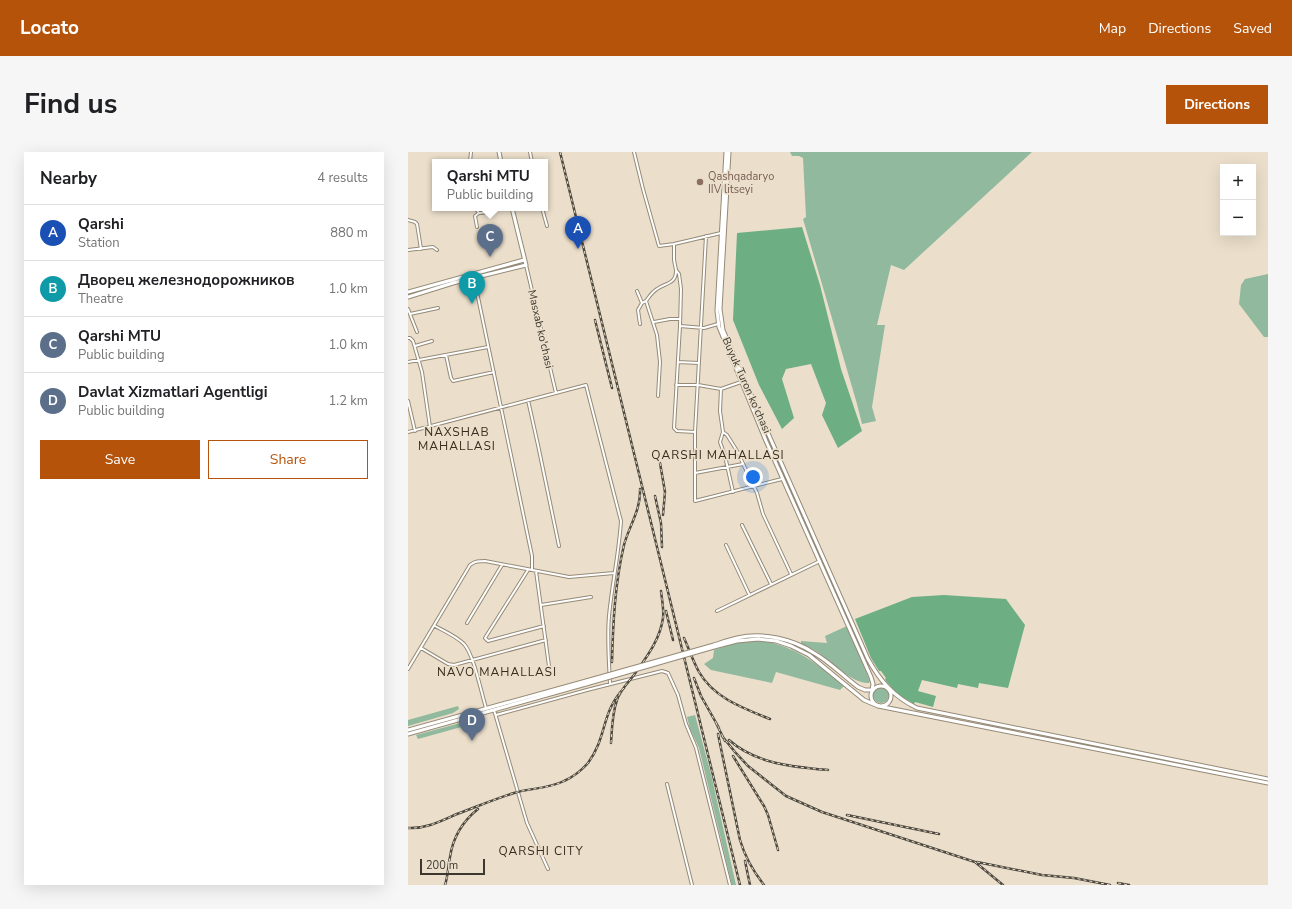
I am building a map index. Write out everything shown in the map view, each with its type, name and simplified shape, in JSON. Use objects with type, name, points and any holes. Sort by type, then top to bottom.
[{"type":"main road","name":"Buyuk Turon ko'chasi","points":[[726,152],[717,305],[718,324],[741,382],[871,677],[873,684],[872,690]]},
{"type":"main road","name":"Buyuk Turon ko'chasi","points":[[729,152],[720,309],[721,321],[744,379],[868,659],[879,678],[888,688],[907,703],[927,711],[1268,779]]},
{"type":"main road","points":[[408,297],[526,265],[513,211]]},
{"type":"main road","points":[[408,292],[524,260]]},
{"type":"main road","points":[[784,480],[789,479]]},
{"type":"main road","points":[[408,730],[586,682],[738,638],[747,637],[762,636],[798,644],[814,652],[858,687],[865,690],[872,690],[880,685],[888,688],[891,694],[890,701],[885,705],[878,706],[871,699],[870,696],[872,690]]},
{"type":"main road","points":[[714,646],[737,641],[758,639],[776,641],[791,646],[817,660],[864,700],[878,706],[1268,783]]},
{"type":"main road","points":[[408,734],[494,710],[525,699]]},
{"type":"street","points":[[634,152],[659,246],[721,233]]},
{"type":"street","points":[[477,227],[475,216],[479,213],[487,211]]},
{"type":"street","points":[[543,211],[547,226]]},
{"type":"street","points":[[408,220],[417,224],[421,249]]},
{"type":"street","points":[[706,236],[695,432],[696,501],[784,480]]},
{"type":"street","points":[[640,324],[638,310],[642,303],[646,301],[657,288],[674,281],[676,270],[674,260],[674,244]]},
{"type":"street","points":[[408,250],[433,248],[437,250]]},
{"type":"street","name":"Masxab ko'chasi","points":[[526,265],[556,393]]},
{"type":"street","points":[[676,270],[679,274],[681,289],[674,429],[677,431],[695,432]]},
{"type":"street","points":[[474,278],[532,556],[532,570]]},
{"type":"street","points":[[637,291],[642,303]]},
{"type":"street","points":[[646,301],[657,335],[660,362],[658,396]]},
{"type":"street","points":[[409,315],[438,308]]},
{"type":"street","points":[[408,309],[409,315],[417,332]]},
{"type":"street","points":[[654,322],[680,319]]},
{"type":"street","points":[[680,326],[701,328],[718,324]]},
{"type":"street","points":[[408,338],[412,338],[419,360],[426,395],[430,427]]},
{"type":"street","points":[[415,346],[432,341]]},
{"type":"street","points":[[408,362],[488,347]]},
{"type":"street","points":[[446,355],[450,378],[454,381],[494,372]]},
{"type":"street","points":[[678,362],[699,363]]},
{"type":"street","points":[[676,385],[698,385],[721,389],[741,382]]},
{"type":"street","points":[[408,432],[586,385],[621,521],[620,540],[614,573],[609,618],[610,684]]},
{"type":"street","points":[[721,389],[720,411],[723,432],[720,446],[725,456],[733,492]]},
{"type":"street","points":[[528,400],[558,546]]},
{"type":"street","points":[[408,401],[415,431]]},
{"type":"street","points":[[723,432],[727,435],[738,451],[754,487],[763,514],[791,574]]},
{"type":"street","points":[[695,473],[743,464]]},
{"type":"street","points":[[742,525],[771,584]]},
{"type":"street","points":[[726,545],[749,594]]},
{"type":"street","points":[[408,670],[470,565],[478,561],[569,577],[614,573]]},
{"type":"street","points":[[718,611],[749,594],[820,561]]},
{"type":"street","points":[[467,623],[502,565]]},
{"type":"street","points":[[528,570],[485,638],[488,641],[544,626]]},
{"type":"street","points":[[536,571],[549,666]]},
{"type":"street","points":[[541,605],[591,597]]},
{"type":"street","points":[[435,626],[468,648],[486,708]]},
{"type":"street","points":[[421,648],[448,664],[454,665],[546,640]]},
{"type":"street","points":[[496,715],[662,671],[668,673],[678,695],[686,724],[696,748],[730,885]]},
{"type":"street","points":[[494,710],[527,823],[548,869]]},
{"type":"street","points":[[667,784],[692,885]]},
{"type":"green space","points":[[790,152],[1032,152],[904,270],[891,265],[877,325],[885,325],[872,407],[876,421],[862,424],[803,219],[806,217],[803,158],[799,156],[792,156]]},
{"type":"green space","points":[[802,227],[820,285],[841,369],[862,431],[838,448],[822,415],[826,403],[811,364],[786,369],[782,379],[794,418],[782,429],[759,385],[733,320],[737,233]]},
{"type":"green space","points":[[1268,274],[1268,337],[1264,337],[1239,304],[1241,285],[1245,279]]},
{"type":"green space","points":[[944,595],[1006,599],[1025,625],[1008,688],[979,683],[978,688],[958,684],[957,688],[922,680],[918,691],[936,696],[933,707],[915,702],[914,704],[897,694],[886,681],[886,678],[881,671],[879,671],[871,658],[855,619],[912,597]]},
{"type":"green space","points":[[847,626],[870,681],[869,683],[855,680],[848,676],[822,655],[801,644],[801,641],[827,643],[825,636]]},
{"type":"green space","points":[[759,640],[784,646],[795,651],[815,663],[844,686],[840,690],[776,672],[772,683],[711,670],[704,664],[713,658],[714,650],[741,641]]},
{"type":"green space","points":[[881,687],[887,689],[889,695],[887,701],[881,703],[875,701],[873,695],[875,689]]},
{"type":"green space","points":[[458,706],[459,709],[453,713],[408,726],[408,720]]},
{"type":"green space","points":[[695,715],[711,774],[736,885],[732,885],[699,748],[690,729],[687,717]]},
{"type":"green space","points":[[464,722],[465,726],[418,739],[416,735]]},
{"type":"railway","points":[[560,152],[740,885]]},
{"type":"railway","points":[[595,320],[612,388]]},
{"type":"railway","points":[[660,463],[665,492],[663,515]]},
{"type":"railway","points":[[612,662],[618,574],[626,538],[639,504],[640,489]]},
{"type":"railway","points":[[655,496],[661,523],[662,547]]},
{"type":"railway","points":[[611,743],[613,716],[618,696],[648,655],[659,634],[663,618],[661,591]]},
{"type":"railway","points":[[666,611],[673,640]]},
{"type":"railway","points":[[684,638],[699,672],[713,689],[730,701],[770,719]]},
{"type":"railway","points":[[694,678],[701,696],[719,728]]},
{"type":"railway","points":[[408,828],[433,824],[507,795],[520,791],[552,786],[574,776],[588,763],[594,754],[611,706],[624,688]]},
{"type":"railway","points":[[716,723],[725,741]]},
{"type":"railway","points":[[718,734],[740,840],[750,864],[764,885]]},
{"type":"railway","points":[[722,736],[748,766],[786,796],[822,812],[975,862],[1003,885]]},
{"type":"railway","points":[[729,740],[751,754],[776,763],[789,766],[828,770]]},
{"type":"railway","points":[[733,756],[764,806],[778,850]]},
{"type":"railway","points":[[445,885],[451,850],[456,836],[463,824],[478,809]]},
{"type":"railway","points":[[847,815],[939,834]]},
{"type":"railway","points":[[745,861],[750,885]]},
{"type":"railway","points":[[977,862],[1042,875],[1074,878],[1110,885]]},
{"type":"railway","points":[[1118,883],[1129,885]]},
{"type":"place","name":"Qashqadaryo IIV litseyi","points":[[700,182]]},
{"type":"place","name":"Qarshi","points":[[578,249]]},
{"type":"place","name":"Qarshi MTU","points":[[490,257]]},
{"type":"place","name":"Дворец железнодорожников","points":[[472,304]]},
{"type":"place","name":"Davlat Xizmatlari Agentligi","points":[[472,741]]},
{"type":"district","name":"NAXSHAB MAHALLASI","points":[[457,439]]},
{"type":"district","name":"QARSHI MAHALLASI","points":[[718,455]]},
{"type":"district","name":"NAVO MAHALLASI","points":[[497,672]]},
{"type":"district","name":"QARSHI CITY","points":[[541,851]]}]
